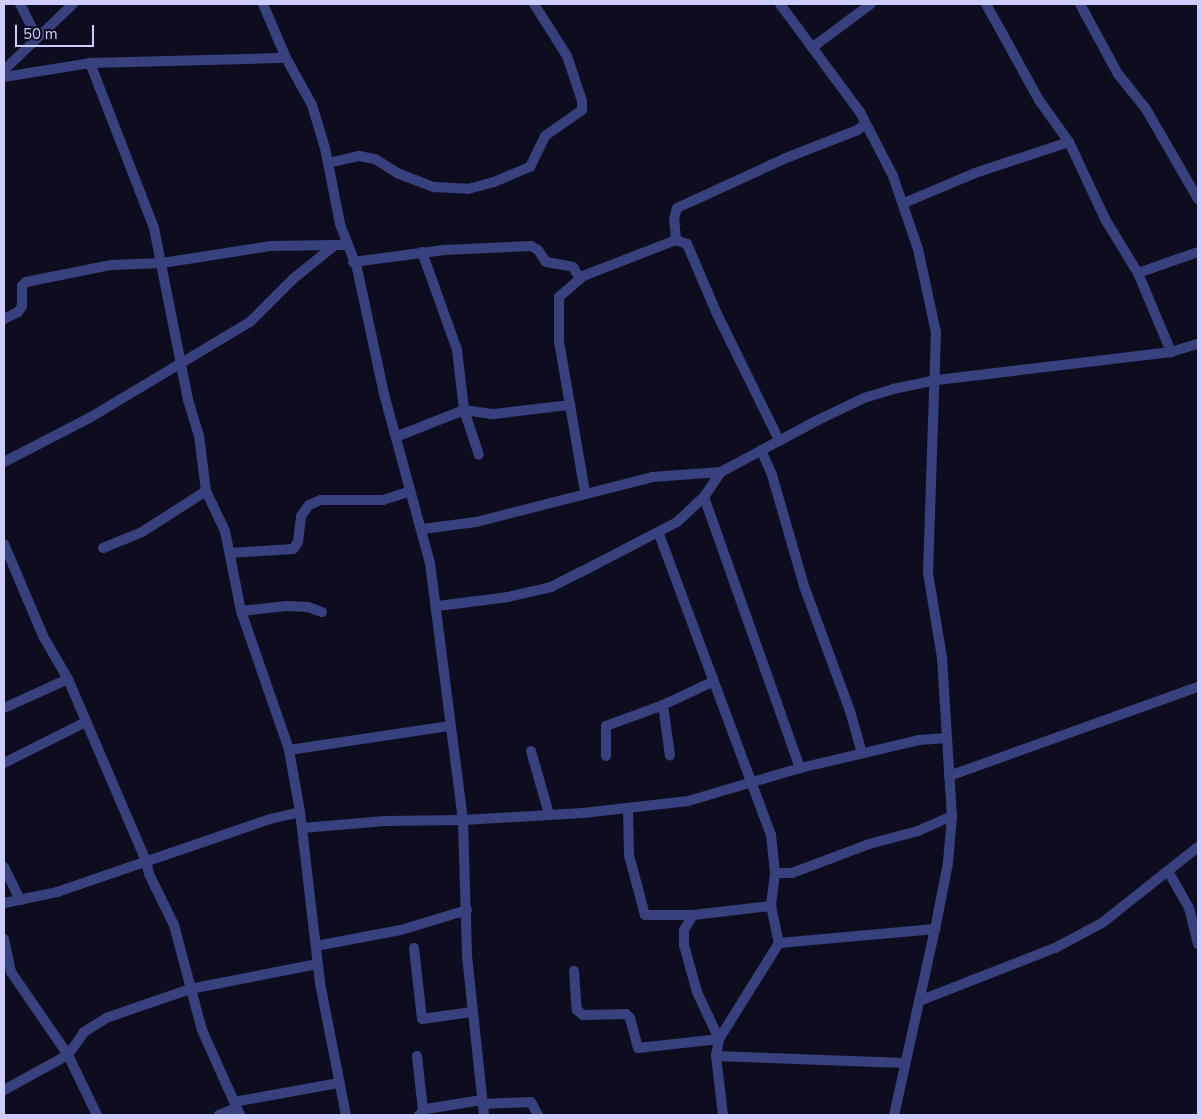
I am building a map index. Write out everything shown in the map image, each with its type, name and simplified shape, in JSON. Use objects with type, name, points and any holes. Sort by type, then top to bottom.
[{"type":"street","points":[[20,4],[37,37]]},
{"type":"street","points":[[4,70],[73,4]]},
{"type":"street","points":[[263,4],[286,58],[312,105],[328,162],[341,245],[353,262],[384,394],[398,436],[411,491],[423,529],[438,606],[450,726],[463,820],[472,1012],[484,1115]]},
{"type":"street","points":[[328,162],[359,156],[375,159],[397,173],[434,187],[468,188],[494,182],[530,167],[545,136],[582,110],[582,101],[567,56],[534,4]]},
{"type":"street","points":[[780,4],[813,47],[865,123],[904,204],[929,291],[936,332],[937,380],[928,518],[928,573],[942,658],[952,816],[948,863],[894,1115]]},
{"type":"street","points":[[813,47],[871,4]]},
{"type":"street","points":[[986,4],[1039,100],[1069,142],[1105,219],[1138,273],[1171,352]]},
{"type":"street","points":[[1080,4],[1118,74],[1146,109],[1198,199]]},
{"type":"street","points":[[4,77],[90,63],[286,58]]},
{"type":"street","points":[[90,63],[109,120],[154,228],[188,400],[199,435],[206,491],[225,532],[241,611],[289,750],[300,812],[318,964],[346,1115]]},
{"type":"street","points":[[676,240],[674,219],[677,208],[786,158],[858,130],[865,123]]},
{"type":"street","points":[[904,204],[975,173],[1069,142]]},
{"type":"street","points":[[585,492],[559,342],[559,297],[580,279],[676,240],[687,244],[717,314],[779,440]]},
{"type":"street","points":[[4,319],[18,312],[22,306],[22,286],[26,282],[111,265],[162,263],[270,246],[341,245]]},
{"type":"street","points":[[4,462],[91,417],[250,322],[293,279],[341,245]]},
{"type":"street","points":[[353,262],[422,252],[531,246],[538,250],[546,262],[573,266],[580,279]]},
{"type":"street","points":[[422,252],[457,350],[463,385],[464,410],[478,455]]},
{"type":"street","points":[[1138,273],[1198,252]]},
{"type":"street","points":[[423,529],[476,522],[585,492],[652,477],[721,472],[779,440],[864,398],[937,380],[1171,352],[1198,344]]},
{"type":"street","points":[[398,436],[464,410],[494,414],[570,405]]},
{"type":"street","points":[[761,450],[772,475],[804,586],[850,711],[862,753]]},
{"type":"street","points":[[438,606],[482,602],[551,587],[659,534],[704,497],[721,472]]},
{"type":"street","points":[[103,548],[142,532],[206,491]]},
{"type":"street","points":[[230,552],[293,549],[298,542],[301,516],[309,505],[321,500],[383,500],[411,491]]},
{"type":"street","points":[[704,497],[800,768]]},
{"type":"street","points":[[659,534],[771,835],[775,873],[771,906],[779,943],[719,1039],[716,1056],[723,1115]]},
{"type":"street","points":[[4,544],[43,636],[68,679],[146,861],[149,874],[174,924],[202,1030],[237,1108]]},
{"type":"street","points":[[241,611],[287,606],[322,612]]},
{"type":"street","points":[[4,708],[68,679]]},
{"type":"street","points":[[606,756],[606,726],[663,705],[714,681]]},
{"type":"street","points":[[949,776],[1198,687]]},
{"type":"street","points":[[663,705],[670,756]]},
{"type":"street","points":[[4,762],[86,722]]},
{"type":"street","points":[[289,750],[450,726]]},
{"type":"street","points":[[302,828],[385,821],[463,820],[549,814],[688,801],[800,768],[862,753],[947,738]]},
{"type":"street","points":[[531,752],[549,814]]},
{"type":"street","points":[[628,808],[629,855],[642,913],[650,916],[693,915],[771,906]]},
{"type":"street","points":[[4,903],[57,892],[270,819],[300,812]]},
{"type":"street","points":[[775,873],[792,873],[869,844],[918,831],[952,816]]},
{"type":"street","points":[[919,1001],[1055,948],[1102,923],[1198,847]]},
{"type":"street","points":[[4,867],[20,900]]},
{"type":"street","points":[[1168,871],[1189,908],[1198,944]]},
{"type":"street","points":[[316,946],[401,930],[467,910]]},
{"type":"street","points":[[693,915],[684,930],[684,945],[698,992],[719,1039]]},
{"type":"street","points":[[779,943],[935,928]]},
{"type":"street","points":[[4,939],[7,973],[68,1055],[97,1115]]},
{"type":"street","points":[[414,948],[422,1018],[472,1012]]},
{"type":"street","points":[[4,1090],[45,1070],[68,1055],[84,1032],[106,1018],[190,989],[318,964]]},
{"type":"street","points":[[574,971],[577,1010],[583,1015],[626,1014],[630,1018],[638,1048],[719,1039]]},
{"type":"street","points":[[418,1056],[421,1113],[482,1102],[531,1102],[538,1115]]},
{"type":"street","points":[[716,1056],[905,1063]]},
{"type":"street","points":[[219,1115],[237,1108],[339,1083]]}]
